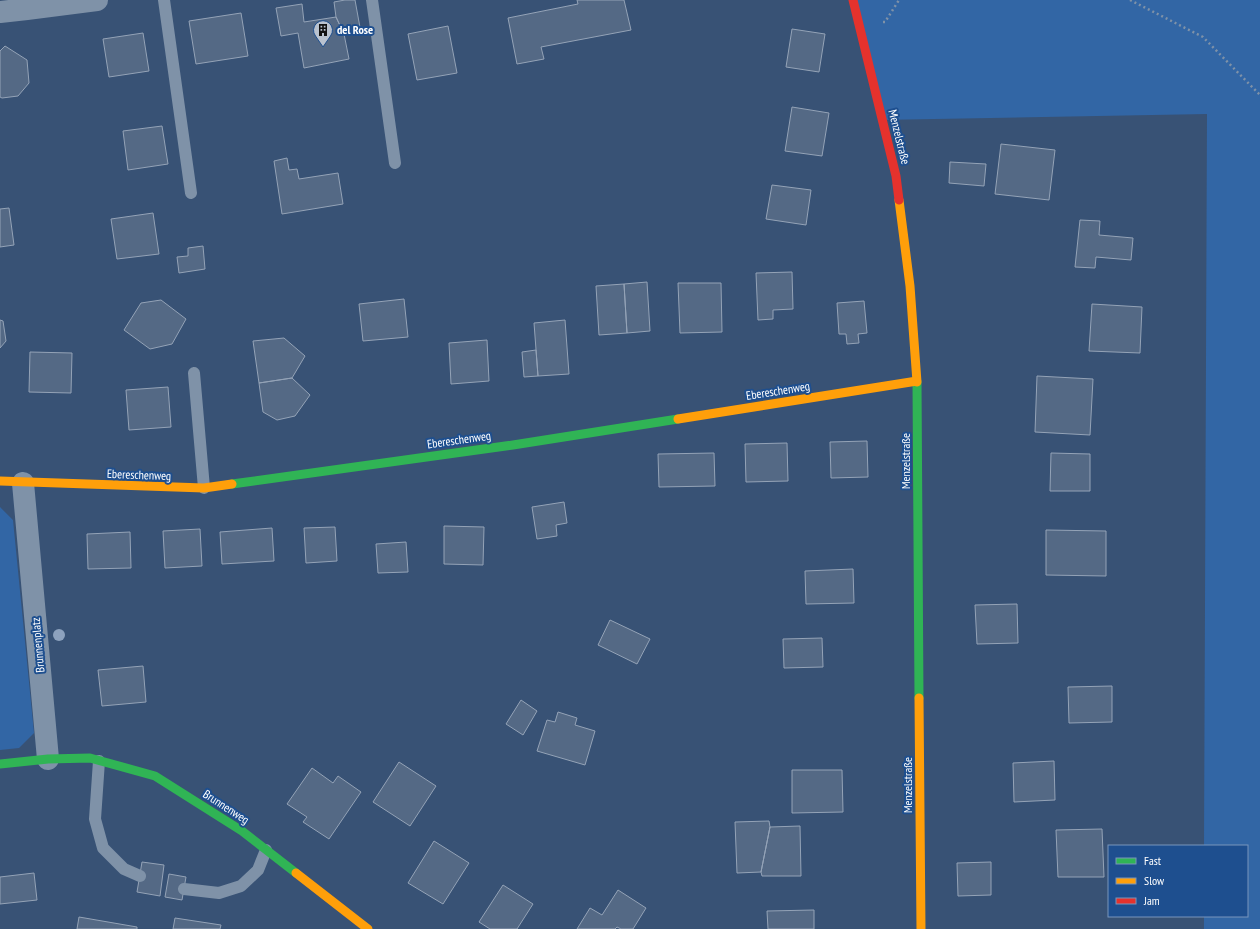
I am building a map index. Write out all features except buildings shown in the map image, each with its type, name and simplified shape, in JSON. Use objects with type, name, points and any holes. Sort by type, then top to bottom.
[{"type":"street","points":[[0,12],[26,5],[97,0]]},
{"type":"street","name":"Menzelstraße","points":[[852,0],[896,176],[910,286],[918,381],[921,929]]},
{"type":"street","name":"Ebereschenweg","points":[[0,481],[23,483],[204,488],[513,445],[918,381]]},
{"type":"street","name":"Brunnenplatz","points":[[23,483],[48,758]]},
{"type":"street","points":[[0,764],[48,758]]},
{"type":"street","name":"Brunnenweg","points":[[48,758],[90,758],[155,776],[242,830],[368,929]]},
{"type":"lane","points":[[164,0],[191,193]]},
{"type":"lane","points":[[372,0],[395,163]]},
{"type":"lane","points":[[194,373],[204,488]]},
{"type":"lane","points":[[99,761],[95,819],[103,848],[124,869],[140,876]]},
{"type":"lane","points":[[184,889],[219,893],[241,886],[258,870],[266,850]]},
{"type":"path","points":[[1130,0],[1203,37],[1260,95]]},
{"type":"shaded area","points":[[850,0],[1260,0],[1260,929],[1204,929],[1204,917],[1248,917],[1248,845],[1204,845],[1207,114],[879,120]]},
{"type":"shaded area","points":[[0,507],[13,520],[34,733],[19,748],[0,750]]},
{"type":"traffic: fast","points":[[917,382],[919,698]]},
{"type":"traffic: fast","points":[[232,484],[513,445],[678,419]]},
{"type":"traffic: fast","points":[[0,764],[48,759],[90,758],[155,776],[242,831],[296,873]]},
{"type":"traffic: slow","points":[[899,200],[910,286],[917,382]]},
{"type":"traffic: slow","points":[[678,419],[917,381]]},
{"type":"traffic: slow","points":[[0,481],[204,488],[232,484]]},
{"type":"traffic: slow","points":[[919,698],[921,929]]},
{"type":"traffic: slow","points":[[296,873],[368,929]]},
{"type":"traffic: jam","points":[[853,0],[896,176],[899,200]]},
{"type":"place","name":"del Rose","points":[[323,47]]}]
